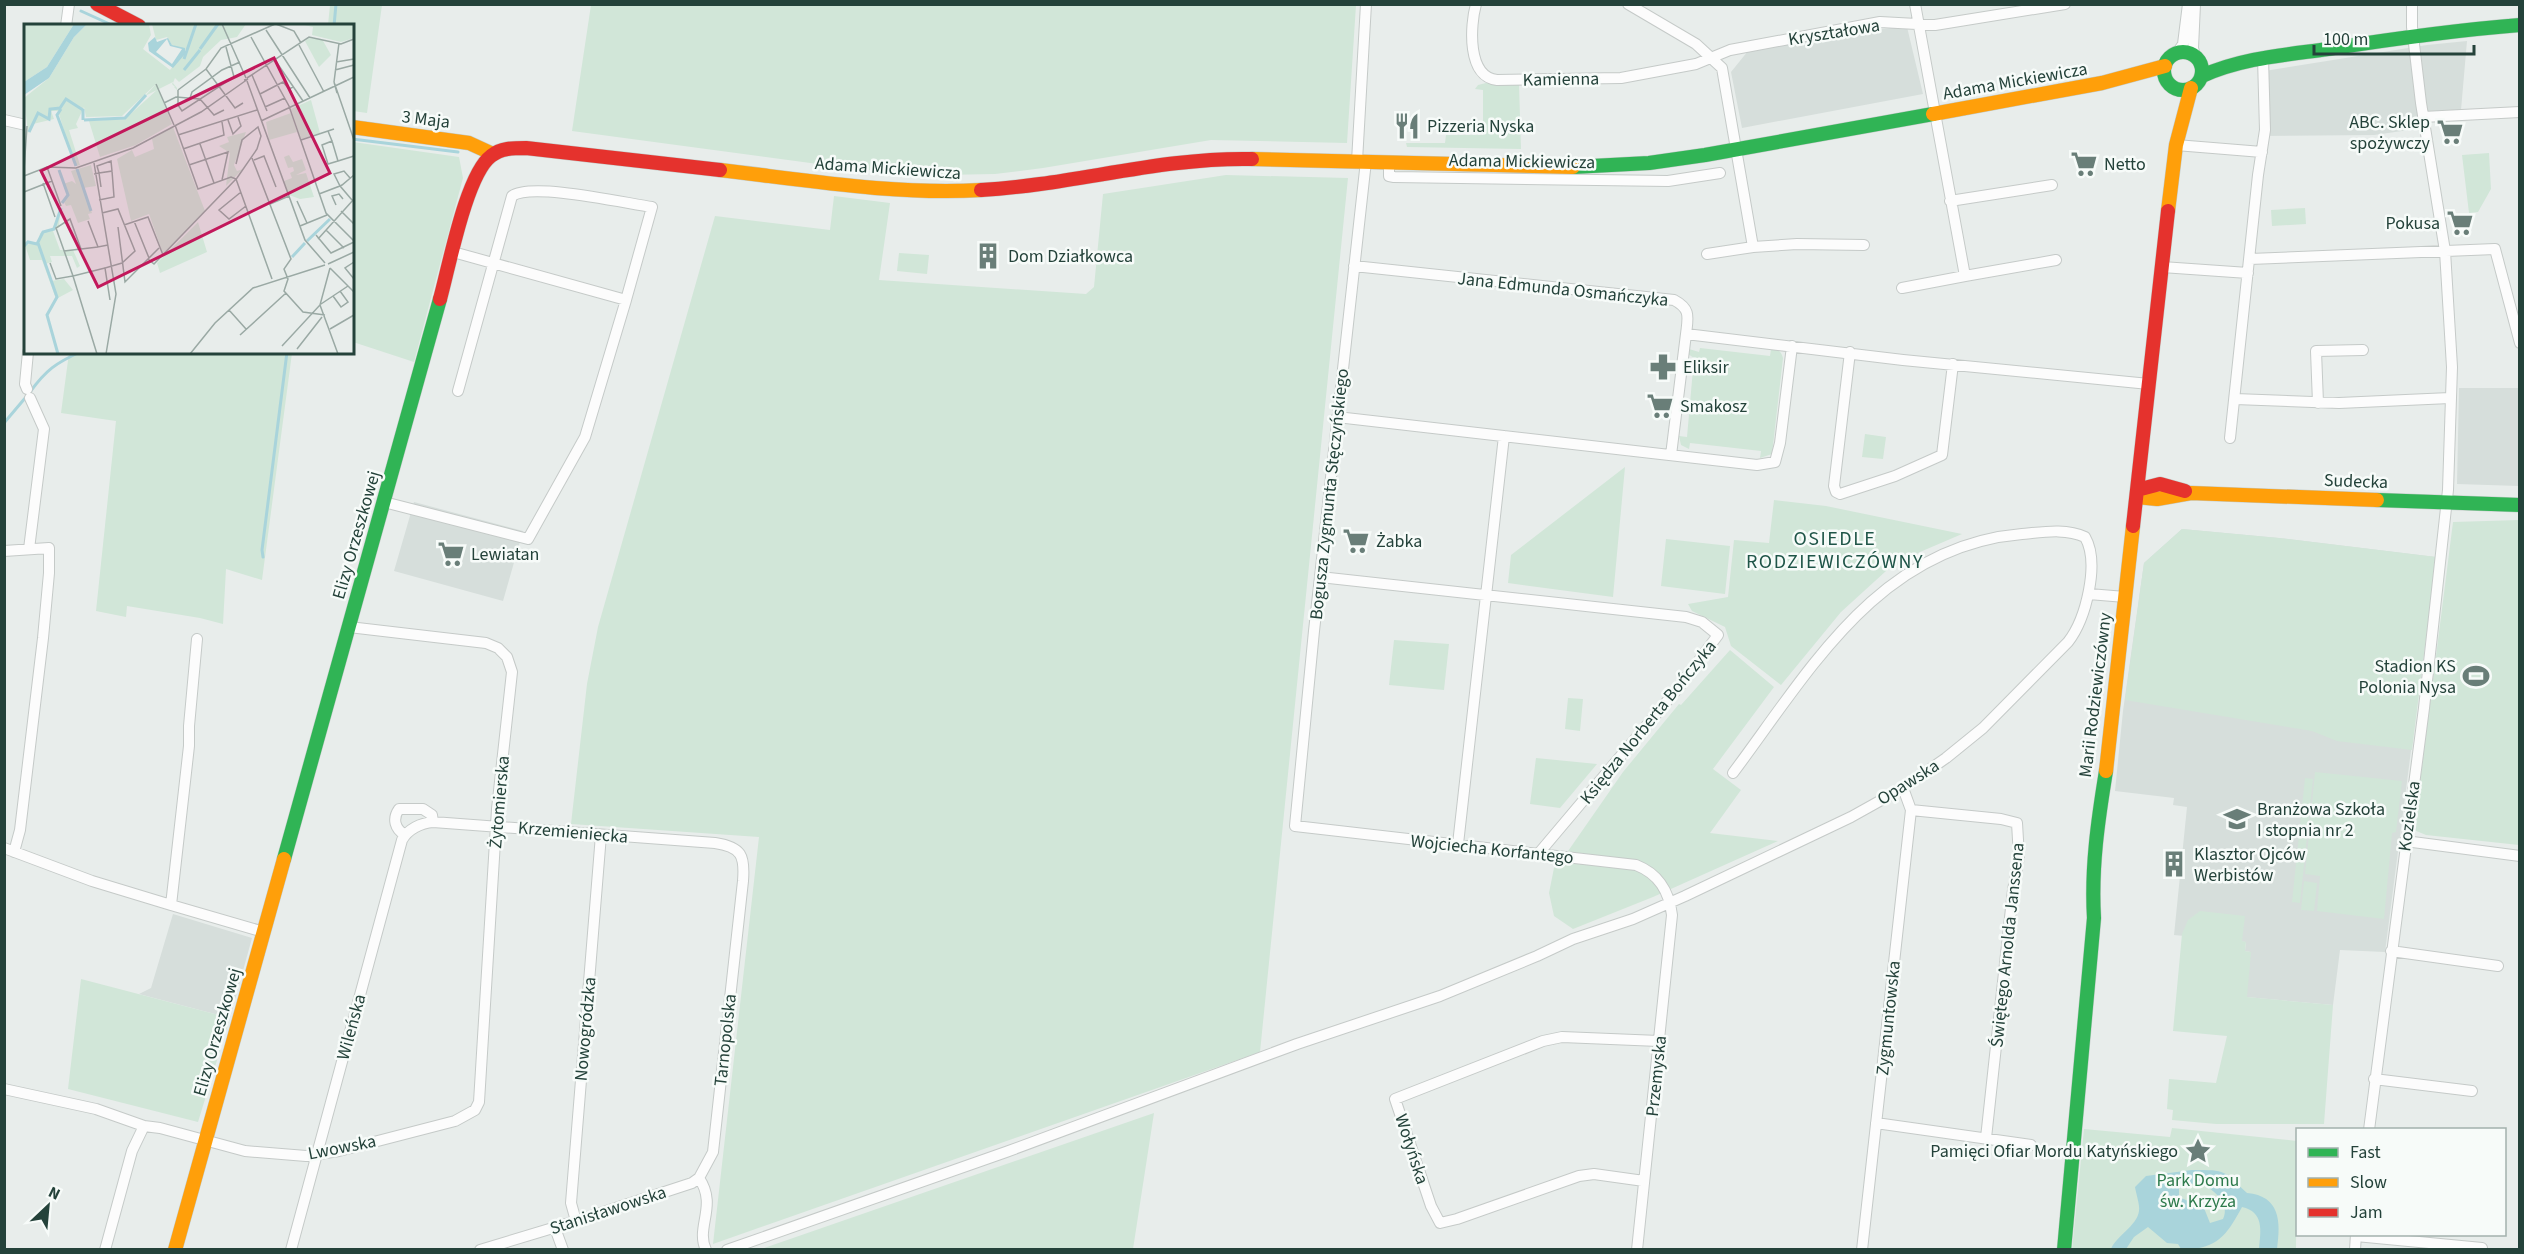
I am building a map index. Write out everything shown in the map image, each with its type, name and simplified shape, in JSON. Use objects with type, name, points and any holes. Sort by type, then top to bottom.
[{"type":"street","points":[[66,24],[69,4]]},
{"type":"street","points":[[98,4],[135,24]]},
{"type":"street","name":"Bogusza Zygmunta Stęczyńskiego","points":[[1295,826],[1354,266],[1362,161],[1366,4]]},
{"type":"street","name":"Kamienna","points":[[1476,4],[1473,23],[1475,63],[1482,74],[1491,80],[1621,78],[1674,69],[1712,58]]},
{"type":"street","points":[[1628,4],[1696,44],[1722,68],[1753,247]]},
{"type":"street","points":[[1915,4],[1934,113]]},
{"type":"street","name":"Kryształowa","points":[[1712,58],[1730,50],[1880,22],[1935,25],[2065,4]]},
{"type":"street","points":[[2188,4],[2183,44],[2168,60],[2164,72],[2171,85],[2178,89],[2191,88],[2202,76],[2223,67],[2263,58],[2413,36],[2520,25]]},
{"type":"street","points":[[2195,4],[2193,48],[2202,76]]},
{"type":"street","name":"Kozielska","points":[[2369,1128],[2424,708],[2447,502],[2452,367],[2445,250],[2423,117],[2413,36],[2412,4]]},
{"type":"street","points":[[2177,53],[2186,52],[2197,58],[2244,56],[2263,58]]},
{"type":"street","points":[[2230,438],[2265,130],[2263,58]]},
{"type":"street","name":"Adama Mickiewicza","points":[[493,154],[511,147],[526,148],[845,184],[946,192],[1019,188],[1170,164],[1230,159],[1590,166],[1665,160],[1737,148],[2102,83],[2165,66]]},
{"type":"street","name":"Adama Mickiewicza","points":[[2102,83],[2121,85],[2158,81],[2171,85]]},
{"type":"street","name":"Marii Rodziewiczówny","points":[[2171,85],[2175,99],[2173,130],[2176,145]]},
{"type":"street","name":"Marii Rodziewiczówny","points":[[2064,1250],[2094,918],[2092,880],[2096,832],[2110,748],[2176,145],[2182,130],[2186,99],[2191,88]]},
{"type":"street","points":[[2423,117],[2520,112]]},
{"type":"street","name":"Adama Mickiewicza","points":[[1934,113],[1965,276]]},
{"type":"street","points":[[4,120],[24,125]]},
{"type":"street","name":"3 Maja","points":[[354,127],[470,142],[493,154]]},
{"type":"street","points":[[2176,145],[2262,152]]},
{"type":"street","name":"Elizy Orzeszkowej","points":[[175,1250],[453,252],[477,172],[493,154]]},
{"type":"street","points":[[1665,160],[1668,181]]},
{"type":"street","name":"Adama Mickiewicza","points":[[1389,162],[1389,176],[1394,177],[1668,181],[1720,173]]},
{"type":"street","points":[[1950,201],[2052,184]]},
{"type":"street","points":[[384,502],[528,539],[585,437],[652,207],[547,191],[533,190],[512,196],[458,391]]},
{"type":"street","points":[[1707,254],[1753,247],[1797,244],[1864,246]]},
{"type":"street","points":[[2250,259],[2495,249],[2520,343]]},
{"type":"street","points":[[453,252],[626,300]]},
{"type":"street","points":[[1902,288],[2056,260]]},
{"type":"street","name":"Jana Edmunda Osmańczyka","points":[[1354,266],[1674,300],[1684,305],[1687,311],[1686,334]]},
{"type":"street","points":[[2162,267],[2248,273]]},
{"type":"street","points":[[1670,455],[1686,334],[2149,384]]},
{"type":"street","points":[[1337,417],[1757,465],[1775,462],[1780,443],[1792,346]]},
{"type":"street","points":[[2318,403],[2316,351],[2363,350]]},
{"type":"street","points":[[1850,352],[1834,486],[1836,492],[1846,494],[1942,455],[1953,364]]},
{"type":"street","points":[[28,354],[25,384],[44,429],[29,549]]},
{"type":"street","points":[[2235,399],[2318,403],[2450,398]]},
{"type":"street","points":[[1458,844],[1504,436]]},
{"type":"street","points":[[2137,494],[2160,484],[2147,471],[2142,455]]},
{"type":"street","name":"Sudecka","points":[[2160,484],[2191,493]]},
{"type":"street","name":"Sudecka","points":[[2137,494],[2157,499],[2191,493],[2520,505]]},
{"type":"street","name":"Opawska","points":[[727,1250],[1006,1152],[1297,1044],[1440,996],[1573,939],[1633,919],[1671,903],[1851,817],[1903,788],[1983,728],[2076,632],[2089,594],[2090,545],[2085,537],[2074,532],[2012,535],[1966,544],[1928,561],[1893,582],[1845,626],[1733,773]]},
{"type":"street","points":[[4,551],[49,548],[49,573],[20,830],[9,850],[92,881],[264,932]]},
{"type":"street","name":"Księdza Norberta Bończyka","points":[[1320,577],[1686,617],[1702,622],[1718,635],[1679,687],[1539,853]]},
{"type":"street","points":[[2089,594],[2125,597]]},
{"type":"street","name":"Żytomierska","points":[[349,627],[486,643],[498,648],[507,657],[512,672],[496,826],[482,1068],[475,1110]]},
{"type":"street","points":[[171,905],[189,746],[198,639]]},
{"type":"street","name":"Zygmuntowska","points":[[1862,1250],[1911,810],[1903,788]]},
{"type":"street","name":"Krzemieniecka","points":[[405,835],[396,825],[395,816],[399,809],[423,809],[432,815],[433,822],[715,843]]},
{"type":"street","name":"Świętego Arnolda Janssena","points":[[1911,810],[2001,819],[2017,823],[2019,857],[1986,1138]]},
{"type":"street","points":[[405,835],[421,824],[433,822]]},
{"type":"street","name":"Wojciecha Korfantego","points":[[1295,826],[1636,865],[1655,874],[1671,903]]},
{"type":"street","name":"Wileńska","points":[[291,1250],[405,835]]},
{"type":"street","name":"Nowogródzka","points":[[576,1221],[571,1203],[602,835]]},
{"type":"street","points":[[2405,841],[2520,856]]},
{"type":"street","name":"Tarnopolska","points":[[699,1178],[713,1152],[744,871],[743,858],[740,853],[730,847],[715,843]]},
{"type":"street","name":"Przemyska","points":[[1637,1250],[1670,939],[1671,903]]},
{"type":"street","points":[[2391,951],[2498,966]]},
{"type":"street","name":"Wołyńska","points":[[1644,1181],[1594,1174],[1579,1176],[1440,1223],[1431,1206],[1395,1100],[1543,1041],[1562,1037],[1659,1041]]},
{"type":"street","points":[[2374,1079],[2472,1091]]},
{"type":"street","points":[[4,1089],[96,1109],[144,1126],[160,1128],[206,1142]]},
{"type":"street","name":"Lwowska","points":[[206,1142],[245,1151],[317,1156],[455,1121],[475,1110]]},
{"type":"street","points":[[1876,1123],[2031,1145]]},
{"type":"street","points":[[105,1250],[132,1150],[144,1126]]},
{"type":"street","points":[[699,1178],[706,1188],[708,1201],[703,1243],[706,1250]]},
{"type":"street","name":"Stanisławowska","points":[[480,1250],[692,1183],[699,1178]]},
{"type":"street","points":[[555,1228],[563,1250]]},
{"type":"street","points":[[2363,1236],[2435,1247],[2482,1248]]},
{"type":"shaded area","points":[[1907,27],[1923,94],[1742,128],[1731,72],[1748,51],[1870,30]]},
{"type":"shaded area","points":[[2467,41],[2461,110],[2432,112],[2430,127],[2374,135],[2260,136],[2258,72],[2427,45]]},
{"type":"shaded area","points":[[2459,388],[2519,388],[2519,486],[2457,484]]},
{"type":"shaded area","points":[[414,502],[523,531],[503,601],[394,571]]},
{"type":"shaded area","points":[[2182,529],[2436,557],[2385,952],[2340,950],[2333,1005],[2246,997],[2250,952],[2245,951],[2246,942],[2174,935],[2187,807],[2173,805],[2174,798],[2115,791],[2123,711],[2144,563]]},
{"type":"shaded area","points":[[173,914],[252,938],[230,1018],[139,994],[151,988]]},
{"type":"green space","points":[[330,5],[382,5],[367,113],[354,111],[354,24],[328,24]]},
{"type":"green space","points":[[591,5],[1356,5],[1347,143],[1211,140],[1043,168],[995,174],[943,175],[855,169],[572,131]]},
{"type":"green space","points":[[1486,83],[1519,84],[1521,149],[1407,147],[1406,143],[1445,143],[1446,135],[1483,135],[1483,90],[1475,89],[1478,85]]},
{"type":"green space","points":[[354,142],[459,157],[463,178],[414,362],[354,342]]},
{"type":"green space","points":[[2489,153],[2491,189],[2478,212],[2469,213],[2462,155]]},
{"type":"green space","points":[[1226,175],[1348,178],[1260,1052],[713,1244],[759,837],[571,824],[587,684],[598,627],[715,216],[830,230],[834,196],[890,203],[879,280],[1086,294],[1094,287],[1103,194]]},
{"type":"green space","points":[[2305,208],[2306,224],[2272,226],[2271,210]]},
{"type":"green space","points":[[899,253],[929,255],[927,274],[897,271]]},
{"type":"green space","points":[[1700,348],[1770,356],[1771,349],[1779,351],[1783,358],[1772,454],[1760,458],[1761,451],[1690,443],[1689,449],[1681,445],[1679,436],[1687,437],[1694,358],[1688,354],[1689,349],[1699,352]]},
{"type":"green space","points":[[69,354],[292,354],[262,580],[226,569],[223,624],[127,606],[126,617],[96,611],[116,421],[61,413]]},
{"type":"green space","points":[[1865,434],[1886,437],[1883,459],[1862,457]]},
{"type":"green space","points":[[1625,467],[1613,597],[1508,583],[1511,555]]},
{"type":"green space","points":[[1774,500],[1826,506],[1962,534],[1920,552],[1886,571],[1841,612],[1781,685],[1731,646],[1725,627],[1692,611],[1688,604],[1728,597],[1734,540],[1769,543]]},
{"type":"green space","name":"Stadion KS Polonia Nysa","points":[[2519,520],[2519,845],[2426,835],[2414,830],[2453,522]]},
{"type":"green space","points":[[2182,529],[2436,557],[2412,750],[2337,741],[2312,731],[2125,700],[2144,563]]},
{"type":"green space","points":[[1666,539],[1730,546],[1725,594],[1661,586]]},
{"type":"green space","points":[[1394,640],[1449,644],[1444,690],[1389,685]]},
{"type":"green space","points":[[1730,650],[1774,687],[1713,769],[1741,790],[1710,833],[1778,841],[1653,897],[1573,929],[1554,916],[1549,893],[1554,868],[1623,772],[1679,704],[1681,705]]},
{"type":"green space","points":[[1568,698],[1583,699],[1580,731],[1565,729]]},
{"type":"green space","points":[[1536,758],[1597,764],[1560,808],[1530,804]]},
{"type":"green space","points":[[2315,772],[2402,781],[2396,832],[2392,833],[2384,919],[2317,911],[2320,876],[2305,874]]},
{"type":"green space","points":[[2305,778],[2313,779],[2300,903],[2292,902]]},
{"type":"green space","points":[[2304,881],[2317,883],[2314,911],[2301,910]]},
{"type":"green space","points":[[2200,911],[2245,916],[2242,941],[2246,942],[2245,951],[2251,952],[2247,997],[2333,1005],[2324,1124],[2216,1124],[2172,1120],[2173,1110],[2167,1109],[2169,1079],[2216,1083],[2227,1036],[2173,1031],[2182,934],[2188,920]]},
{"type":"green space","points":[[81,979],[230,1018],[198,1122],[68,1089]]},
{"type":"green space","points":[[1154,1113],[1133,1249],[761,1249]]},
{"type":"green space","name":"Park Domu św. Krzyża","points":[[2172,1128],[2296,1141],[2296,1249],[2072,1250],[2084,1129],[2170,1137]]},
{"type":"water","points":[[2192,1170],[2212,1170],[2224,1173],[2247,1193],[2258,1195],[2272,1205],[2278,1220],[2277,1249],[2259,1249],[2260,1223],[2258,1217],[2249,1209],[2242,1207],[2225,1234],[2219,1240],[2203,1247],[2181,1249],[2178,1244],[2167,1243],[2148,1227],[2134,1237],[2126,1249],[2111,1249],[2137,1216],[2139,1206],[2135,1187],[2146,1176]],"holes":[[[2197,1183],[2203,1185],[2223,1202],[2225,1208],[2223,1219],[2210,1223],[2204,1208],[2179,1197],[2179,1186]]]},
{"type":"waterway","points":[[334,24],[336,4]]},
{"type":"waterway","points":[[81,11],[110,24]]},
{"type":"waterway","points":[[354,139],[458,152]]},
{"type":"waterway","points":[[30,392],[52,368],[76,354]]},
{"type":"waterway","points":[[263,557],[262,550],[287,354]]},
{"type":"waterway","points":[[4,423],[26,397]]},
{"type":"traffic: fast","points":[[2202,76],[2233,65],[2280,55],[2424,35],[2520,25]]},
{"type":"traffic: fast","points":[[2183,52],[2196,58],[2202,71],[2196,84],[2183,90],[2170,84],[2164,71],[2170,58],[2183,52]]},
{"type":"traffic: fast","points":[[1573,167],[1649,163],[1705,155],[1933,114]]},
{"type":"traffic: fast","points":[[284,859],[440,299]]},
{"type":"traffic: fast","points":[[2377,500],[2520,505]]},
{"type":"traffic: fast","points":[[2064,1250],[2094,918],[2093,881],[2096,844],[2106,771]]},
{"type":"traffic: slow","points":[[1933,114],[2102,83],[2165,66]]},
{"type":"traffic: slow","points":[[2168,211],[2176,145],[2191,88]]},
{"type":"traffic: slow","points":[[354,127],[469,143],[493,154]]},
{"type":"traffic: slow","points":[[1252,159],[1573,167]]},
{"type":"traffic: slow","points":[[720,170],[883,189],[981,190]]},
{"type":"traffic: slow","points":[[2137,497],[2157,499],[2191,493],[2377,500]]},
{"type":"traffic: slow","points":[[2106,771],[2133,526]]},
{"type":"traffic: slow","points":[[175,1250],[284,859]]},
{"type":"traffic: jam","points":[[97,4],[135,24]]},
{"type":"traffic: jam","points":[[440,299],[466,201],[482,166],[499,151],[526,148],[720,170]]},
{"type":"traffic: jam","points":[[981,190],[1049,183],[1184,162],[1252,159]]},
{"type":"traffic: jam","points":[[2133,526],[2168,211]]},
{"type":"traffic: jam","points":[[2137,490],[2160,484],[2185,491]]},
{"type":"place","name":"Pizzeria Nyska","points":[[1407,126]]},
{"type":"place","name":"ABC. Sklep spożywczy","points":[[2450,132]]},
{"type":"place","name":"Netto","points":[[2084,164]]},
{"type":"place","name":"Pokusa","points":[[2460,223]]},
{"type":"place","name":"Dom Działkowca","points":[[988,256]]},
{"type":"place","name":"Eliksir","points":[[1663,367]]},
{"type":"place","name":"Smakosz","points":[[1660,406]]},
{"type":"place","name":"Żabka","points":[[1356,541]]},
{"type":"place","name":"Lewiatan","points":[[451,554]]},
{"type":"place","name":"Stadion KS Polonia Nysa","points":[[2476,676]]},
{"type":"place","name":"Branżowa Szkoła I stopnia nr 2","points":[[2237,819]]},
{"type":"place","name":"Klasztor Ojców Werbistów","points":[[2174,864]]},
{"type":"place","name":"Pamięci Ofiar Mordu Katyńskiego","points":[[2198,1151]]},
{"type":"district","name":"OSIEDLE RODZIEWICZÓWNY","points":[[1835,550]]}]
